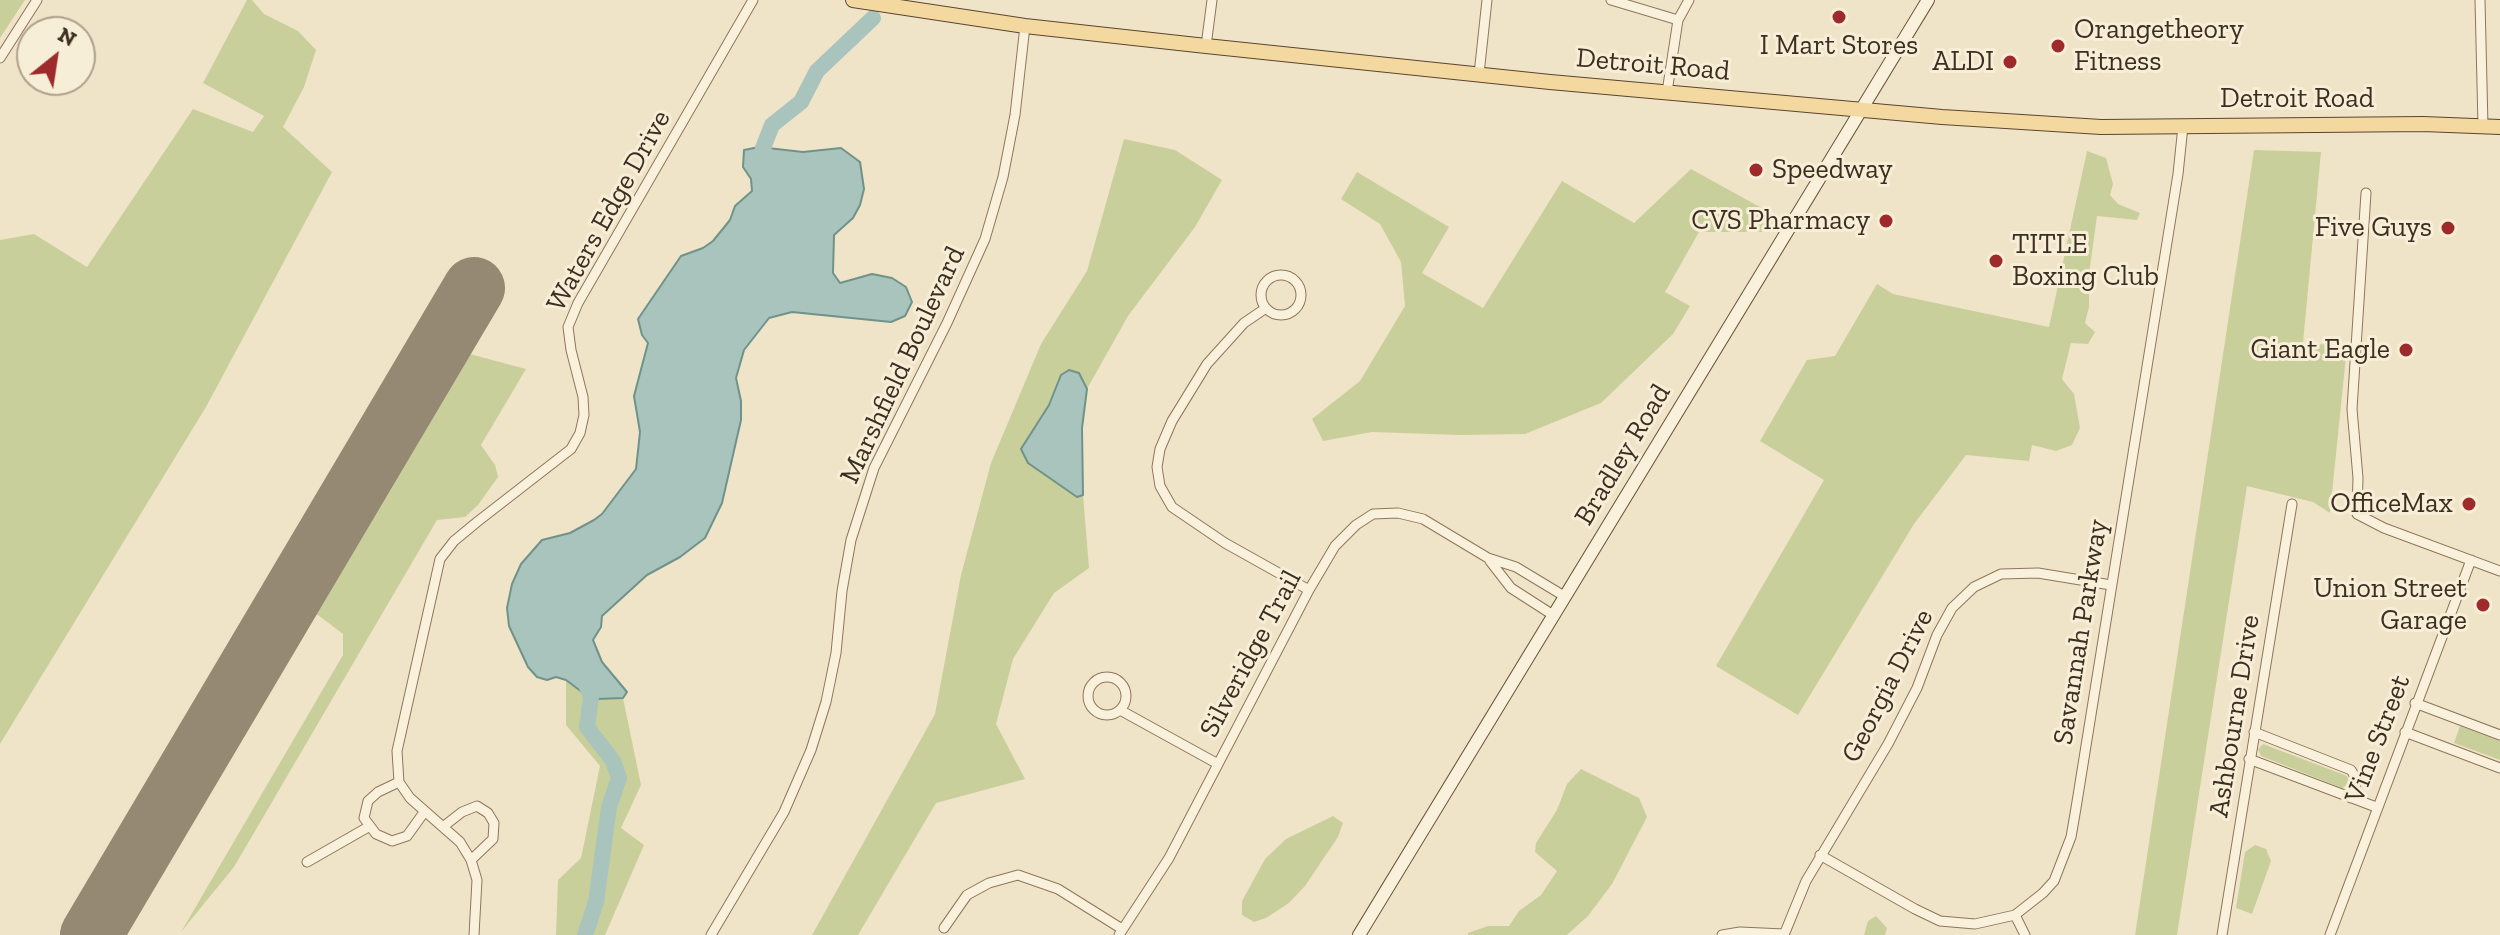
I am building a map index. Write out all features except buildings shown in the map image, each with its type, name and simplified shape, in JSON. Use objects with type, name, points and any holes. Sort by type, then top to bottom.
[{"type":"main road","name":"Detroit Road","points":[[853,0],[1025,26],[1206,46],[1861,110],[2051,124],[2500,127]]},
{"type":"street","points":[[0,58],[37,0]]},
{"type":"street","name":"Waters Edge Drive","points":[[399,782],[397,751],[440,559],[454,541],[571,449],[580,433],[584,415],[583,397],[568,327],[578,303],[753,0]]},
{"type":"street","points":[[1206,46],[1212,0]]},
{"type":"street","points":[[1479,74],[1487,0]]},
{"type":"street","points":[[1611,0],[1678,20]]},
{"type":"street","points":[[1667,92],[1678,20],[1689,0]]},
{"type":"street","name":"Bradley Road","points":[[1359,935],[1928,0]]},
{"type":"street","points":[[2480,0],[2483,126]]},
{"type":"street","name":"Marshfield Boulevard","points":[[711,935],[784,812],[811,750],[826,702],[836,653],[851,540],[874,468],[947,323],[985,239],[1003,177],[1015,115],[1025,26]]},
{"type":"street","name":"Savannah Parkway","points":[[1820,855],[1940,921],[1975,924],[2015,915],[2054,881],[2071,837],[2176,187],[2183,126]]},
{"type":"street","points":[[2366,193],[2352,409],[2358,478],[2357,514],[2370,523],[2500,571]]},
{"type":"street","points":[[1276,276],[1295,281],[1301,293],[1294,310],[1283,315],[1266,308],[1261,296],[1265,283],[1276,276]]},
{"type":"street","points":[[1266,308],[1244,323],[1207,364],[1172,421],[1157,467],[1160,486],[1172,507],[1225,543],[1309,590]]},
{"type":"street","name":"Ashbourne Drive","points":[[2222,935],[2292,504]]},
{"type":"street","name":"Silveridge Trail","points":[[1121,932],[1169,858],[1309,590],[1335,546],[1356,525],[1373,514],[1398,513],[1423,519],[1488,558],[1516,567],[1564,596]]},
{"type":"street","name":"Silveridge Trail","points":[[1488,558],[1515,591],[1553,615]]},
{"type":"street","name":"Vine Street","points":[[2330,935],[2471,560]]},
{"type":"street","name":"Georgia Drive","points":[[1784,934],[1820,855],[1888,744],[1917,688],[1937,635],[1952,608],[1974,587],[2001,574],[2038,573],[2111,585]]},
{"type":"street","points":[[1104,678],[1121,683],[1126,700],[1120,710],[1108,715],[1096,711],[1089,701],[1093,684],[1104,678]]},
{"type":"street","points":[[2415,703],[2500,735]]},
{"type":"street","points":[[1120,710],[1218,764]]},
{"type":"street","points":[[2254,732],[2351,770],[2357,780],[2351,798]]},
{"type":"street","points":[[2405,732],[2500,768]]},
{"type":"street","points":[[2249,759],[2376,807]]},
{"type":"street","points":[[425,811],[407,836],[392,841],[376,834],[364,818],[368,801],[378,792],[399,782],[410,798],[444,826],[460,842],[471,860],[477,880],[474,935]]},
{"type":"street","points":[[444,826],[462,812],[477,806],[488,813],[494,823],[493,839],[471,860]]},
{"type":"street","points":[[307,862],[370,826]]},
{"type":"street","points":[[944,928],[967,895],[989,883],[1018,875],[1058,889],[1121,932]]},
{"type":"street","points":[[2015,915],[2025,935]]},
{"type":"street","points":[[1722,935],[1740,932],[1784,934]]},
{"type":"green space","points":[[0,0],[25,0],[0,38]]},
{"type":"green space","points":[[247,0],[252,0],[264,14],[298,31],[316,50],[304,87],[283,127],[332,172],[206,407],[0,744],[0,240],[34,234],[87,267],[193,109],[253,132],[264,116],[203,83]]},
{"type":"green space","points":[[1124,139],[1175,150],[1222,180],[1195,227],[1128,316],[1087,389],[1079,373],[1061,375],[1049,405],[1022,449],[1028,463],[1076,497],[1083,495],[1089,568],[1054,593],[1013,659],[996,724],[1025,779],[936,803],[858,935],[812,935],[935,714],[961,575],[991,463],[1041,344],[1087,271]]},
{"type":"green space","points":[[2254,150],[2321,152],[2303,343],[2347,346],[2330,513],[2313,502],[2247,486],[2177,935],[2135,935]]},
{"type":"green space","points":[[2087,151],[2106,158],[2113,184],[2110,195],[2118,204],[2140,213],[2137,220],[2097,216],[2085,323],[2095,332],[2088,344],[2071,343],[2062,379],[2074,394],[2080,428],[2072,445],[2056,451],[2032,445],[2029,461],[1966,455],[1914,524],[1798,715],[1716,666],[1824,480],[1760,441],[1807,360],[1835,356],[1877,284],[1893,294],[2049,327]]},
{"type":"green space","points":[[1691,169],[1778,217],[1768,232],[1699,232],[1665,292],[1690,306],[1673,334],[1601,403],[1525,434],[1372,432],[1323,441],[1312,419],[1360,381],[1405,306],[1401,262],[1380,224],[1341,199],[1357,172],[1449,227],[1422,273],[1483,308],[1562,181],[1634,223]]},
{"type":"green space","points":[[466,353],[526,369],[481,445],[495,465],[498,477],[465,517],[437,520],[234,867],[181,932],[343,655],[343,634],[314,612]]},
{"type":"green space","points":[[566,681],[596,699],[623,698],[641,785],[621,828],[644,845],[605,935],[556,935],[558,880],[581,858],[600,766],[566,725]]},
{"type":"green space","points":[[2460,726],[2500,741],[2500,760],[2454,743]]},
{"type":"green space","points":[[2263,744],[2347,776],[2350,783],[2342,788],[2261,756],[2258,749]]},
{"type":"green space","points":[[1581,769],[1639,798],[1647,817],[1612,884],[1588,916],[1567,935],[1468,935],[1488,926],[1509,926],[1519,911],[1541,895],[1557,871],[1535,852],[1536,843],[1557,810],[1567,784]]},
{"type":"green space","points":[[1333,816],[1343,823],[1338,837],[1305,886],[1289,903],[1266,918],[1254,922],[1242,915],[1242,901],[1265,859],[1286,839]]},
{"type":"green space","points":[[2255,845],[2266,849],[2271,861],[2252,914],[2236,908],[2245,852]]},
{"type":"green space","points":[[1876,916],[1887,928],[1885,935],[1864,935],[1868,921]]},
{"type":"water","points":[[759,147],[803,152],[841,148],[860,162],[864,189],[853,218],[834,235],[833,273],[840,283],[872,274],[892,278],[906,287],[912,302],[905,316],[891,322],[792,312],[769,318],[744,350],[736,378],[741,420],[722,503],[705,538],[680,557],[647,575],[602,616],[601,627],[593,640],[602,662],[627,692],[623,698],[596,699],[566,680],[537,677],[528,667],[509,626],[507,608],[512,584],[521,564],[542,540],[570,533],[602,514],[636,469],[640,432],[634,396],[648,343],[642,335],[638,319],[681,256],[713,241],[730,220],[735,206],[752,191],[751,179],[743,167],[744,150]]},
{"type":"water","points":[[1069,370],[1079,373],[1087,389],[1082,428],[1083,495],[1077,497],[1028,463],[1021,449],[1049,405],[1061,375]]},
{"type":"waterway","points":[[770,167],[763,148],[772,125],[801,102],[817,71],[873,18]]},
{"type":"waterway","points":[[584,680],[591,697],[587,727],[613,761],[619,778],[609,807],[596,902],[585,935]]},
{"type":"runway","points":[[91,935],[474,288]]},
{"type":"place","name":"I Mart Stores","points":[[1839,17]]},
{"type":"place","name":"Orangetheory Fitness","points":[[2058,46]]},
{"type":"place","name":"ALDI","points":[[2010,62]]},
{"type":"place","name":"Speedway","points":[[1756,170]]},
{"type":"place","name":"CVS Pharmacy","points":[[1886,221]]},
{"type":"place","name":"Five Guys","points":[[2448,228]]},
{"type":"place","name":"TITLE Boxing Club","points":[[1996,261]]},
{"type":"place","name":"Giant Eagle","points":[[2406,350]]},
{"type":"place","name":"OfficeMax","points":[[2469,504]]},
{"type":"place","name":"Union Street Garage","points":[[2483,605]]}]
